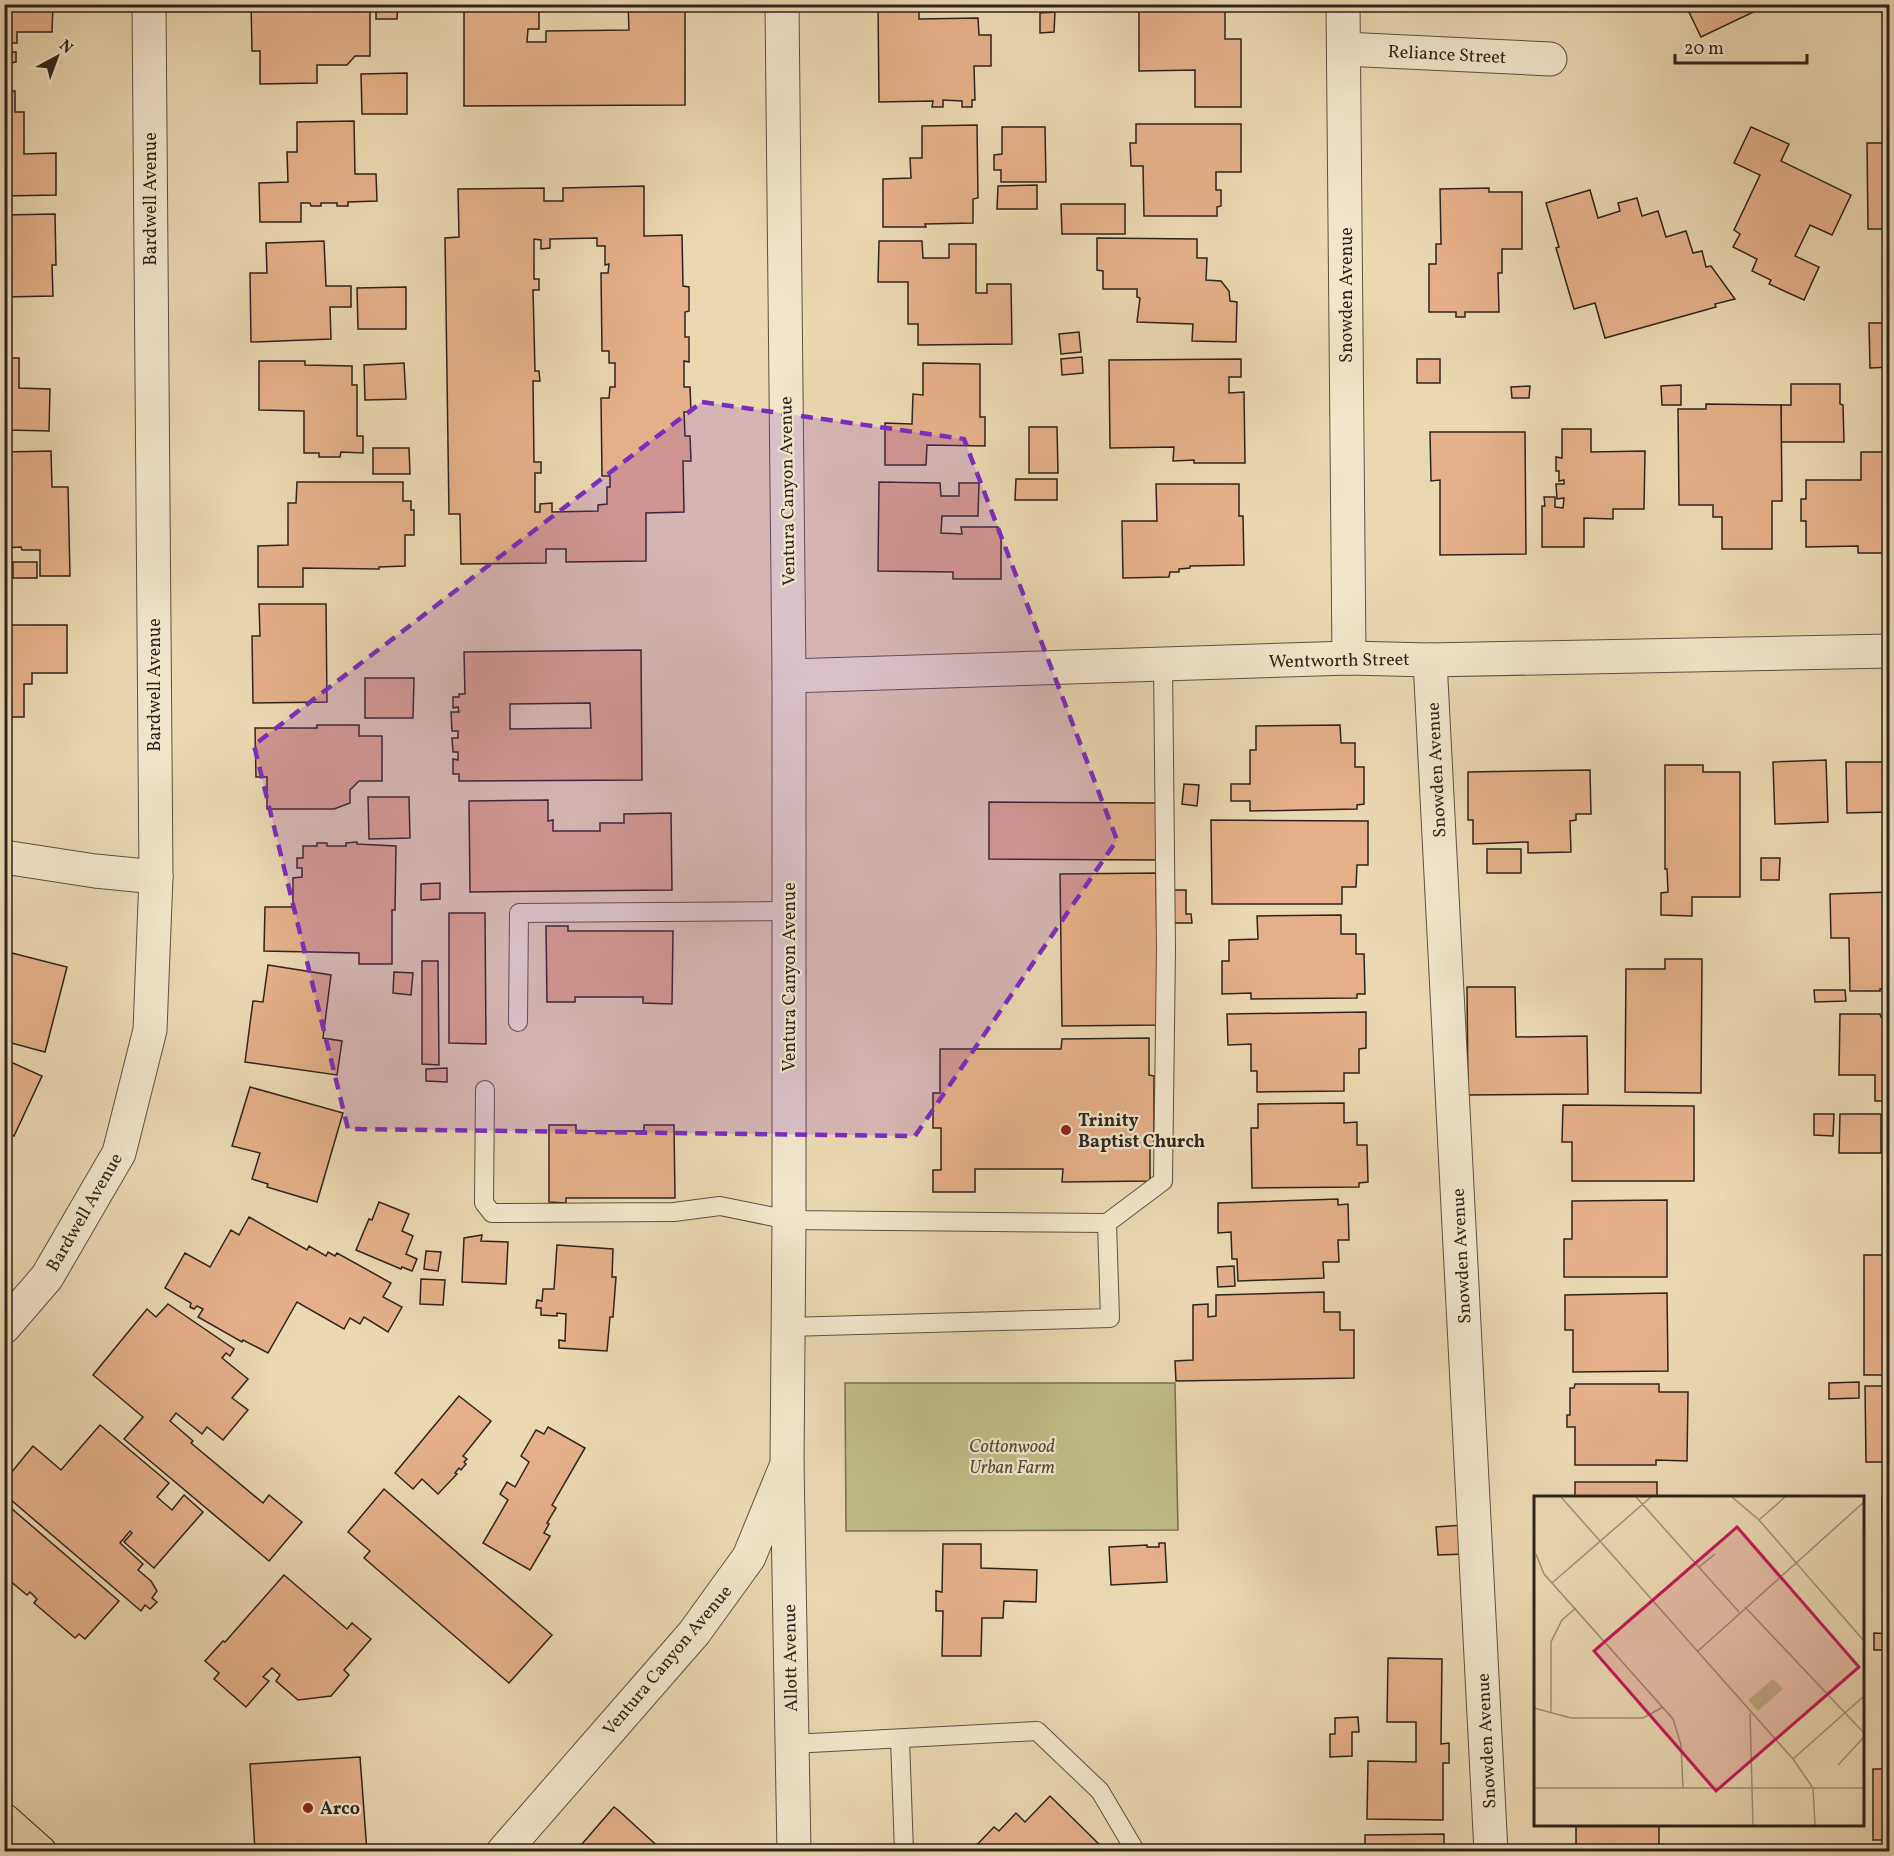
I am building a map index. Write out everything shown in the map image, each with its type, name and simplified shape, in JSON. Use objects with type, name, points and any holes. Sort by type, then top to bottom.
[{"type":"main road","points":[[4,1820],[40,1851]]},
{"type":"street","name":"Bardwell Avenue","points":[[4,1327],[47,1277],[120,1153],[150,1030],[156,877],[149,4]]},
{"type":"street","name":"Ventura Canyon Avenue","points":[[503,1851],[694,1633],[722,1595],[749,1557],[787,1464],[789,676],[782,4]]},
{"type":"street","name":"Snowden Avenue","points":[[1343,4],[1349,658]]},
{"type":"street","name":"Reliance Street","points":[[1344,50],[1550,59]]},
{"type":"street","name":"Wentworth Street","points":[[789,676],[1349,658],[1430,660],[1890,651]]},
{"type":"street","name":"Snowden Avenue","points":[[1430,660],[1491,1851]]},
{"type":"street","points":[[4,857],[95,872],[156,877]]},
{"type":"street","name":"Allott Avenue","points":[[787,1464],[794,1851]]},
{"type":"lane","points":[[485,1090],[484,1203],[492,1213],[674,1212],[720,1206],[789,1220],[1107,1223],[1163,1181],[1166,950],[1163,664]]},
{"type":"lane","points":[[518,1022],[519,913],[789,911]]},
{"type":"lane","points":[[788,1327],[1110,1318],[1107,1223]]},
{"type":"lane","points":[[792,1744],[1037,1731],[1100,1791],[1136,1851]]},
{"type":"lane","points":[[900,1739],[904,1851]]},
{"type":"highlighted area","points":[[702,402],[964,439],[1117,840],[915,1136],[348,1129],[254,745]]},
{"type":"green space","name":"Cottonwood Urban Farm","points":[[845,1383],[1175,1383],[1178,1530],[846,1531]]},
{"type":"building","points":[[4,4],[53,4],[52,32],[17,32],[17,43],[10,43],[9,52],[16,52],[16,62],[10,63],[10,76],[4,76]]},
{"type":"building","points":[[251,4],[370,4],[370,56],[355,56],[347,65],[317,65],[317,83],[260,84],[260,51],[252,51]]},
{"type":"building","points":[[376,4],[398,5],[397,19],[376,19]]},
{"type":"building","points":[[464,4],[539,4],[539,29],[528,29],[527,42],[546,42],[546,31],[629,30],[628,4],[685,4],[685,105],[464,106]]},
{"type":"building","points":[[878,4],[919,4],[919,19],[978,18],[979,35],[991,35],[991,66],[974,66],[975,100],[972,100],[972,107],[962,107],[962,101],[943,100],[943,107],[932,107],[933,101],[879,102]]},
{"type":"building","points":[[1685,4],[1770,4],[1701,37]]},
{"type":"building","points":[[1225,7],[1225,39],[1241,39],[1241,107],[1195,107],[1195,70],[1139,71],[1139,9]]},
{"type":"building","points":[[1055,12],[1054,32],[1040,33],[1040,13]]},
{"type":"building","points":[[407,73],[407,114],[362,114],[361,74]]},
{"type":"building","points":[[4,91],[15,91],[15,112],[24,112],[24,154],[56,153],[56,195],[4,196]]},
{"type":"building","points":[[354,121],[355,174],[376,174],[377,201],[348,202],[348,206],[321,203],[321,206],[311,206],[310,203],[301,203],[301,222],[260,222],[259,183],[288,182],[287,152],[297,152],[297,122]]},
{"type":"building","points":[[1136,124],[1241,124],[1241,172],[1216,172],[1216,190],[1221,190],[1221,206],[1217,207],[1217,216],[1144,216],[1143,166],[1131,166],[1130,143],[1136,143]]},
{"type":"building","points":[[977,125],[978,198],[973,199],[973,223],[925,224],[926,227],[883,227],[883,179],[911,178],[910,158],[922,158],[922,126]]},
{"type":"building","points":[[1002,127],[1045,127],[1046,182],[1001,182],[1001,170],[994,170],[994,155],[1002,154]]},
{"type":"building","points":[[1751,127],[1789,144],[1781,161],[1851,195],[1832,235],[1810,225],[1795,256],[1819,267],[1804,300],[1769,284],[1771,280],[1752,271],[1757,259],[1733,247],[1740,234],[1734,230],[1760,175],[1734,163]]},
{"type":"building","points":[[1867,143],[1890,143],[1890,229],[1868,229]]},
{"type":"building","points":[[1037,185],[1037,209],[997,209],[998,186]]},
{"type":"building","points":[[644,186],[644,236],[682,235],[683,286],[689,287],[689,311],[685,312],[685,337],[689,337],[689,362],[684,361],[684,387],[690,387],[691,412],[684,412],[685,436],[690,436],[691,461],[683,461],[684,512],[646,513],[646,561],[566,562],[566,549],[546,549],[546,563],[461,564],[460,514],[449,514],[445,238],[459,237],[458,189],[544,188],[544,201],[563,201],[563,188]],"holes":[[[597,238],[597,246],[605,246],[605,265],[609,264],[608,273],[601,273],[602,351],[609,351],[609,363],[615,363],[615,387],[610,387],[609,398],[601,398],[602,476],[610,476],[610,487],[607,487],[607,504],[598,505],[598,511],[552,512],[552,503],[540,504],[540,512],[535,512],[535,473],[541,473],[541,462],[534,462],[533,381],[540,381],[539,371],[535,371],[533,290],[539,290],[539,279],[534,279],[534,239],[541,240],[541,249],[550,248],[550,239]]]},
{"type":"building","points":[[1489,188],[1489,192],[1522,192],[1522,249],[1502,249],[1502,273],[1498,273],[1499,312],[1465,312],[1465,317],[1456,317],[1456,312],[1429,312],[1429,264],[1436,264],[1436,244],[1441,244],[1440,189]]},
{"type":"building","points":[[1590,190],[1598,218],[1620,211],[1618,203],[1637,198],[1642,216],[1658,211],[1666,237],[1686,231],[1693,253],[1702,251],[1706,267],[1711,266],[1735,299],[1715,304],[1716,307],[1605,338],[1595,303],[1574,309],[1556,248],[1559,247],[1546,203]]},
{"type":"building","points":[[1061,204],[1125,204],[1125,234],[1062,234]]},
{"type":"building","points":[[55,214],[56,265],[52,265],[53,296],[4,297],[4,215]]},
{"type":"building","points":[[1097,238],[1197,239],[1197,258],[1207,258],[1206,280],[1221,281],[1229,291],[1230,301],[1237,302],[1236,342],[1192,341],[1193,324],[1137,322],[1140,298],[1137,297],[1137,289],[1103,289],[1103,271],[1097,270]]},
{"type":"building","points":[[324,241],[326,286],[351,286],[351,307],[330,307],[331,339],[251,342],[250,273],[267,273],[266,243]]},
{"type":"building","points":[[879,241],[922,241],[923,258],[949,258],[949,244],[976,244],[976,293],[987,293],[987,284],[1011,284],[1012,344],[918,345],[918,324],[908,324],[908,282],[878,282]]},
{"type":"building","points":[[406,287],[406,329],[358,329],[357,288]]},
{"type":"building","points":[[1869,323],[1890,323],[1890,367],[1870,368]]},
{"type":"building","points":[[4,327],[10,327],[10,358],[19,358],[19,388],[50,389],[49,431],[8,430],[8,410],[4,410]]},
{"type":"building","points":[[1079,332],[1081,352],[1061,354],[1059,334]]},
{"type":"building","points":[[1082,357],[1083,373],[1062,375],[1061,359]]},
{"type":"building","points":[[1241,359],[1241,377],[1229,377],[1229,393],[1244,392],[1245,463],[1173,461],[1174,447],[1110,448],[1109,360]]},
{"type":"building","points":[[1417,359],[1440,359],[1440,383],[1417,383]]},
{"type":"building","points":[[259,361],[305,361],[305,365],[352,366],[352,385],[357,385],[357,436],[363,436],[363,453],[341,452],[340,457],[319,457],[319,453],[304,453],[304,411],[259,410]]},
{"type":"building","points":[[404,363],[406,399],[365,400],[364,365]]},
{"type":"building","points":[[923,363],[980,364],[980,417],[985,417],[985,446],[927,445],[926,465],[885,465],[885,423],[912,424],[913,394],[923,395]]},
{"type":"building","points":[[1791,384],[1840,384],[1844,442],[1781,442],[1781,405],[1791,405]]},
{"type":"building","points":[[1681,385],[1681,405],[1662,405],[1661,386]]},
{"type":"building","points":[[1530,386],[1529,398],[1512,398],[1511,387]]},
{"type":"building","points":[[1706,404],[1781,405],[1782,501],[1772,501],[1772,549],[1722,549],[1722,517],[1713,517],[1713,505],[1679,505],[1678,409],[1706,409]]},
{"type":"building","points":[[1029,427],[1057,427],[1058,473],[1029,473]]},
{"type":"building","points":[[1562,429],[1591,429],[1591,452],[1645,451],[1644,509],[1613,509],[1613,519],[1584,518],[1584,547],[1542,547],[1544,497],[1555,497],[1555,507],[1563,508],[1564,498],[1557,499],[1556,484],[1564,484],[1564,480],[1559,481],[1559,471],[1556,471],[1556,457],[1562,458]]},
{"type":"building","points":[[1430,432],[1525,432],[1526,554],[1440,555],[1440,480],[1431,481]]},
{"type":"building","points":[[373,448],[409,448],[410,474],[373,474]]},
{"type":"building","points":[[51,451],[52,487],[68,487],[70,576],[40,576],[40,550],[22,550],[21,547],[4,548],[4,452]]},
{"type":"building","points":[[1861,452],[1890,452],[1890,553],[1858,553],[1858,546],[1806,547],[1806,521],[1801,521],[1801,499],[1806,499],[1806,480],[1861,480]]},
{"type":"building","points":[[1016,479],[1057,479],[1057,500],[1015,500]]},
{"type":"building","points":[[297,482],[403,482],[403,501],[411,501],[411,510],[414,510],[414,535],[405,535],[405,566],[379,567],[379,569],[303,568],[303,587],[258,587],[258,546],[288,545],[288,503],[296,503]]},
{"type":"building","points":[[879,482],[940,483],[941,496],[959,496],[959,483],[979,483],[978,516],[942,516],[941,533],[962,534],[961,527],[998,527],[998,533],[1001,533],[1001,579],[953,579],[953,572],[878,571]]},
{"type":"building","points":[[1156,484],[1239,484],[1239,516],[1243,516],[1244,565],[1190,566],[1190,568],[1179,569],[1179,572],[1170,572],[1169,577],[1123,578],[1122,521],[1157,521]]},
{"type":"building","points":[[13,562],[37,562],[37,578],[13,578]]},
{"type":"building","points":[[259,604],[326,604],[327,702],[253,703],[252,636],[260,636]]},
{"type":"building","points":[[4,625],[67,625],[67,673],[32,673],[32,684],[24,684],[24,717],[4,717]]},
{"type":"building","points":[[641,650],[642,780],[459,781],[459,774],[453,774],[453,759],[458,760],[458,752],[453,752],[452,738],[458,738],[458,731],[452,731],[451,712],[459,712],[458,707],[453,708],[453,697],[465,694],[464,652]],"holes":[[[590,703],[591,728],[510,729],[510,704]]]},
{"type":"building","points":[[365,678],[414,678],[413,718],[365,718]]},
{"type":"building","points":[[317,725],[359,725],[359,736],[382,736],[382,781],[359,781],[350,790],[350,803],[334,809],[267,809],[267,777],[256,777],[255,728],[317,728]]},
{"type":"building","points":[[1340,725],[1341,743],[1355,743],[1355,767],[1364,767],[1364,804],[1357,805],[1357,809],[1250,811],[1250,801],[1231,801],[1231,784],[1250,784],[1250,750],[1256,750],[1256,726]]},
{"type":"building","points":[[1826,760],[1828,822],[1775,824],[1773,762]]},
{"type":"building","points":[[1846,762],[1890,762],[1890,812],[1847,813]]},
{"type":"building","points":[[1665,765],[1703,765],[1703,772],[1740,772],[1740,897],[1692,897],[1692,916],[1661,915],[1661,893],[1668,892],[1667,869],[1665,869]]},
{"type":"building","points":[[1590,770],[1591,814],[1576,814],[1576,820],[1570,821],[1571,852],[1528,853],[1528,842],[1473,844],[1473,820],[1468,820],[1468,772]]},
{"type":"building","points":[[1184,784],[1199,785],[1197,806],[1182,804]]},
{"type":"building","points":[[368,797],[409,797],[410,838],[369,839]]},
{"type":"building","points":[[548,800],[548,821],[553,820],[553,831],[600,831],[600,823],[624,823],[624,814],[671,813],[672,890],[470,892],[469,801]]},
{"type":"building","points":[[989,802],[1156,803],[1156,860],[989,859]]},
{"type":"building","points":[[1211,820],[1368,821],[1368,865],[1357,865],[1356,887],[1342,887],[1342,904],[1212,904]]},
{"type":"building","points":[[357,842],[357,844],[396,846],[395,910],[392,910],[392,964],[359,964],[359,953],[264,951],[265,907],[293,907],[293,878],[302,877],[302,868],[297,868],[297,858],[303,858],[303,846],[327,843],[327,846],[346,846],[346,843]]},
{"type":"building","points":[[1487,849],[1521,849],[1521,873],[1487,873]]},
{"type":"building","points":[[1761,858],[1780,858],[1779,880],[1761,880]]},
{"type":"building","points":[[1156,873],[1158,1025],[1062,1026],[1060,874]]},
{"type":"building","points":[[440,883],[440,899],[421,900],[421,884]]},
{"type":"building","points":[[1173,890],[1186,890],[1186,914],[1191,914],[1192,923],[1173,923]]},
{"type":"building","points":[[1890,892],[1890,989],[1850,991],[1849,938],[1831,938],[1830,894]]},
{"type":"building","points":[[449,913],[485,913],[486,1044],[449,1043]]},
{"type":"building","points":[[1341,915],[1341,934],[1356,934],[1356,954],[1364,954],[1365,994],[1357,994],[1357,998],[1251,999],[1251,993],[1222,994],[1222,961],[1229,961],[1229,940],[1258,939],[1257,916]]},
{"type":"building","points":[[546,926],[568,926],[568,931],[673,931],[672,1004],[643,1003],[643,997],[575,997],[575,1002],[547,1002]]},
{"type":"building","points":[[4,951],[67,967],[45,1052],[4,1041]]},
{"type":"building","points":[[1665,959],[1702,959],[1701,1093],[1625,1092],[1626,969],[1665,969]]},
{"type":"building","points":[[422,961],[438,961],[439,1065],[422,1064]]},
{"type":"building","points":[[268,965],[331,975],[323,1038],[342,1041],[337,1075],[245,1062],[253,1001],[263,1002]]},
{"type":"building","points":[[394,972],[413,973],[411,995],[393,993]]},
{"type":"building","points":[[1467,987],[1515,987],[1516,1037],[1587,1036],[1588,1094],[1468,1095]]},
{"type":"building","points":[[1814,990],[1845,990],[1846,1001],[1815,1002]]},
{"type":"building","points":[[1366,1012],[1366,1048],[1359,1049],[1359,1073],[1344,1073],[1344,1091],[1257,1092],[1257,1071],[1251,1071],[1251,1044],[1228,1045],[1227,1014]]},
{"type":"building","points":[[1840,1014],[1880,1014],[1881,1017],[1890,1018],[1890,1101],[1875,1101],[1875,1075],[1839,1075]]},
{"type":"building","points":[[1149,1038],[1149,1075],[1154,1076],[1154,1144],[1150,1144],[1150,1181],[1062,1182],[1063,1169],[975,1169],[975,1192],[933,1192],[933,1170],[941,1170],[941,1128],[933,1128],[933,1093],[940,1093],[940,1049],[1061,1049],[1062,1039]]},
{"type":"building","points":[[4,1059],[42,1076],[14,1136],[4,1132]]},
{"type":"building","points":[[447,1068],[447,1082],[426,1081],[426,1069]]},
{"type":"building","points":[[250,1087],[343,1113],[317,1202],[267,1187],[268,1184],[252,1179],[260,1153],[232,1146]]},
{"type":"building","points":[[1344,1103],[1344,1123],[1357,1122],[1357,1145],[1367,1145],[1368,1182],[1359,1183],[1359,1187],[1252,1188],[1251,1128],[1258,1128],[1258,1104]]},
{"type":"building","points":[[1563,1105],[1694,1106],[1694,1181],[1572,1181],[1572,1142],[1562,1142]]},
{"type":"building","points":[[1814,1114],[1834,1114],[1833,1136],[1814,1135]]},
{"type":"building","points":[[1840,1114],[1881,1114],[1881,1153],[1839,1153]]},
{"type":"building","points":[[549,1125],[576,1125],[576,1131],[644,1131],[644,1125],[674,1125],[675,1198],[566,1198],[566,1203],[549,1202]]},
{"type":"building","points":[[1338,1199],[1338,1205],[1348,1204],[1349,1240],[1338,1240],[1339,1262],[1323,1262],[1324,1278],[1238,1281],[1237,1259],[1232,1259],[1231,1232],[1218,1233],[1218,1203]]},
{"type":"building","points":[[1667,1200],[1667,1277],[1564,1277],[1564,1239],[1572,1239],[1572,1201]]},
{"type":"building","points":[[379,1202],[409,1214],[402,1231],[413,1236],[406,1254],[417,1259],[412,1271],[402,1267],[401,1269],[356,1250]]},
{"type":"building","points":[[249,1217],[307,1250],[309,1246],[326,1256],[328,1252],[335,1256],[337,1253],[391,1283],[383,1297],[402,1307],[388,1332],[364,1317],[360,1324],[350,1318],[344,1329],[297,1302],[268,1353],[243,1340],[242,1342],[198,1317],[203,1309],[197,1306],[194,1309],[190,1307],[191,1303],[165,1288],[185,1253],[210,1267],[231,1230],[239,1235]]},
{"type":"building","points":[[482,1235],[481,1241],[508,1242],[506,1284],[462,1282],[464,1238]]},
{"type":"building","points":[[557,1245],[613,1249],[612,1277],[616,1277],[613,1317],[610,1317],[607,1351],[559,1348],[559,1340],[565,1341],[566,1314],[541,1315],[541,1308],[536,1308],[537,1300],[542,1301],[543,1289],[554,1289]]},
{"type":"building","points":[[426,1251],[441,1252],[438,1271],[424,1269]]},
{"type":"building","points":[[1864,1255],[1883,1255],[1884,1264],[1890,1264],[1890,1375],[1864,1375]]},
{"type":"building","points":[[1234,1266],[1235,1286],[1218,1287],[1217,1267]]},
{"type":"building","points":[[421,1279],[445,1280],[443,1305],[420,1304]]},
{"type":"building","points":[[1324,1292],[1324,1312],[1340,1312],[1340,1330],[1354,1330],[1354,1378],[1176,1381],[1175,1361],[1193,1360],[1193,1305],[1208,1304],[1208,1317],[1216,1316],[1216,1295]]},
{"type":"building","points":[[1667,1293],[1668,1371],[1573,1372],[1573,1330],[1565,1330],[1565,1295]]},
{"type":"building","points":[[168,1304],[234,1349],[230,1356],[226,1353],[222,1358],[248,1379],[232,1398],[248,1410],[223,1440],[207,1427],[202,1434],[176,1413],[170,1421],[193,1441],[191,1443],[263,1503],[269,1495],[302,1522],[269,1561],[124,1439],[143,1417],[93,1375],[147,1309],[156,1317]]},
{"type":"building","points":[[1859,1382],[1859,1398],[1829,1399],[1829,1383]]},
{"type":"building","points":[[1575,1384],[1659,1384],[1659,1392],[1688,1392],[1687,1461],[1656,1460],[1656,1465],[1575,1465],[1575,1427],[1567,1427],[1567,1415],[1570,1415],[1570,1388],[1574,1388]]},
{"type":"building","points":[[1865,1386],[1890,1386],[1890,1462],[1866,1462]]},
{"type":"building","points":[[459,1396],[491,1421],[463,1456],[467,1459],[464,1462],[466,1464],[461,1470],[459,1468],[455,1473],[457,1474],[438,1494],[422,1479],[413,1489],[395,1473]]},
{"type":"building","points":[[100,1425],[169,1483],[157,1497],[172,1510],[184,1495],[203,1512],[154,1568],[124,1542],[132,1533],[130,1531],[120,1543],[143,1564],[138,1570],[151,1581],[157,1591],[152,1598],[157,1602],[150,1609],[145,1605],[141,1611],[4,1494],[4,1467],[11,1473],[33,1446],[61,1470]]},
{"type":"building","points":[[548,1427],[585,1448],[552,1505],[556,1508],[544,1533],[550,1536],[530,1570],[483,1543],[508,1500],[500,1494],[507,1482],[515,1487],[529,1462],[521,1456],[536,1430],[544,1434]]},
{"type":"building","points":[[1575,1482],[1657,1482],[1657,1496],[1575,1496]]},
{"type":"building","points":[[384,1489],[552,1635],[509,1683],[364,1558],[370,1551],[348,1532]]},
{"type":"building","points":[[1882,1498],[1890,1498],[1890,1554],[1883,1554]]},
{"type":"building","points":[[4,1502],[119,1601],[85,1639],[79,1634],[75,1638],[34,1603],[37,1599],[30,1592],[27,1595],[4,1576]]},
{"type":"building","points":[[1463,1525],[1465,1554],[1438,1555],[1436,1527]]},
{"type":"building","points":[[1159,1543],[1165,1543],[1167,1582],[1111,1585],[1109,1547],[1147,1545],[1147,1547],[1159,1547]]},
{"type":"building","points":[[943,1544],[981,1544],[981,1568],[1037,1570],[1036,1602],[1004,1601],[1003,1618],[982,1618],[981,1656],[942,1656],[943,1611],[936,1611],[936,1591],[942,1592]]},
{"type":"building","points":[[284,1575],[347,1629],[352,1623],[371,1639],[344,1670],[349,1675],[331,1696],[298,1700],[276,1681],[280,1675],[272,1668],[263,1677],[269,1681],[246,1707],[214,1679],[219,1673],[205,1661],[223,1641],[225,1642]]},
{"type":"building","points":[[1874,1633],[1890,1634],[1890,1650],[1874,1650]]},
{"type":"building","points":[[1388,1658],[1442,1659],[1441,1744],[1449,1743],[1449,1763],[1443,1763],[1443,1820],[1367,1819],[1368,1761],[1416,1762],[1416,1722],[1387,1722]]},
{"type":"building","points":[[1358,1717],[1359,1732],[1352,1732],[1352,1756],[1330,1757],[1330,1734],[1335,1734],[1335,1718]]},
{"type":"building","name":"Arco","points":[[360,1757],[367,1852],[255,1852],[250,1764]]},
{"type":"building","points":[[1873,1769],[1890,1769],[1890,1840],[1873,1840]]},
{"type":"building","points":[[1050,1796],[1107,1852],[970,1852],[994,1827],[999,1831],[1016,1813],[1025,1822]]},
{"type":"building","points":[[614,1807],[618,1810],[664,1852],[575,1852]]},
{"type":"building","points":[[1576,1826],[1659,1826],[1659,1846],[1576,1845]]},
{"type":"building","points":[[1444,1834],[1444,1852],[1365,1852],[1365,1835]]},
{"type":"place","name":"Trinity Baptist Church","points":[[1066,1130]]},
{"type":"place","name":"Arco","points":[[308,1808]]}]
